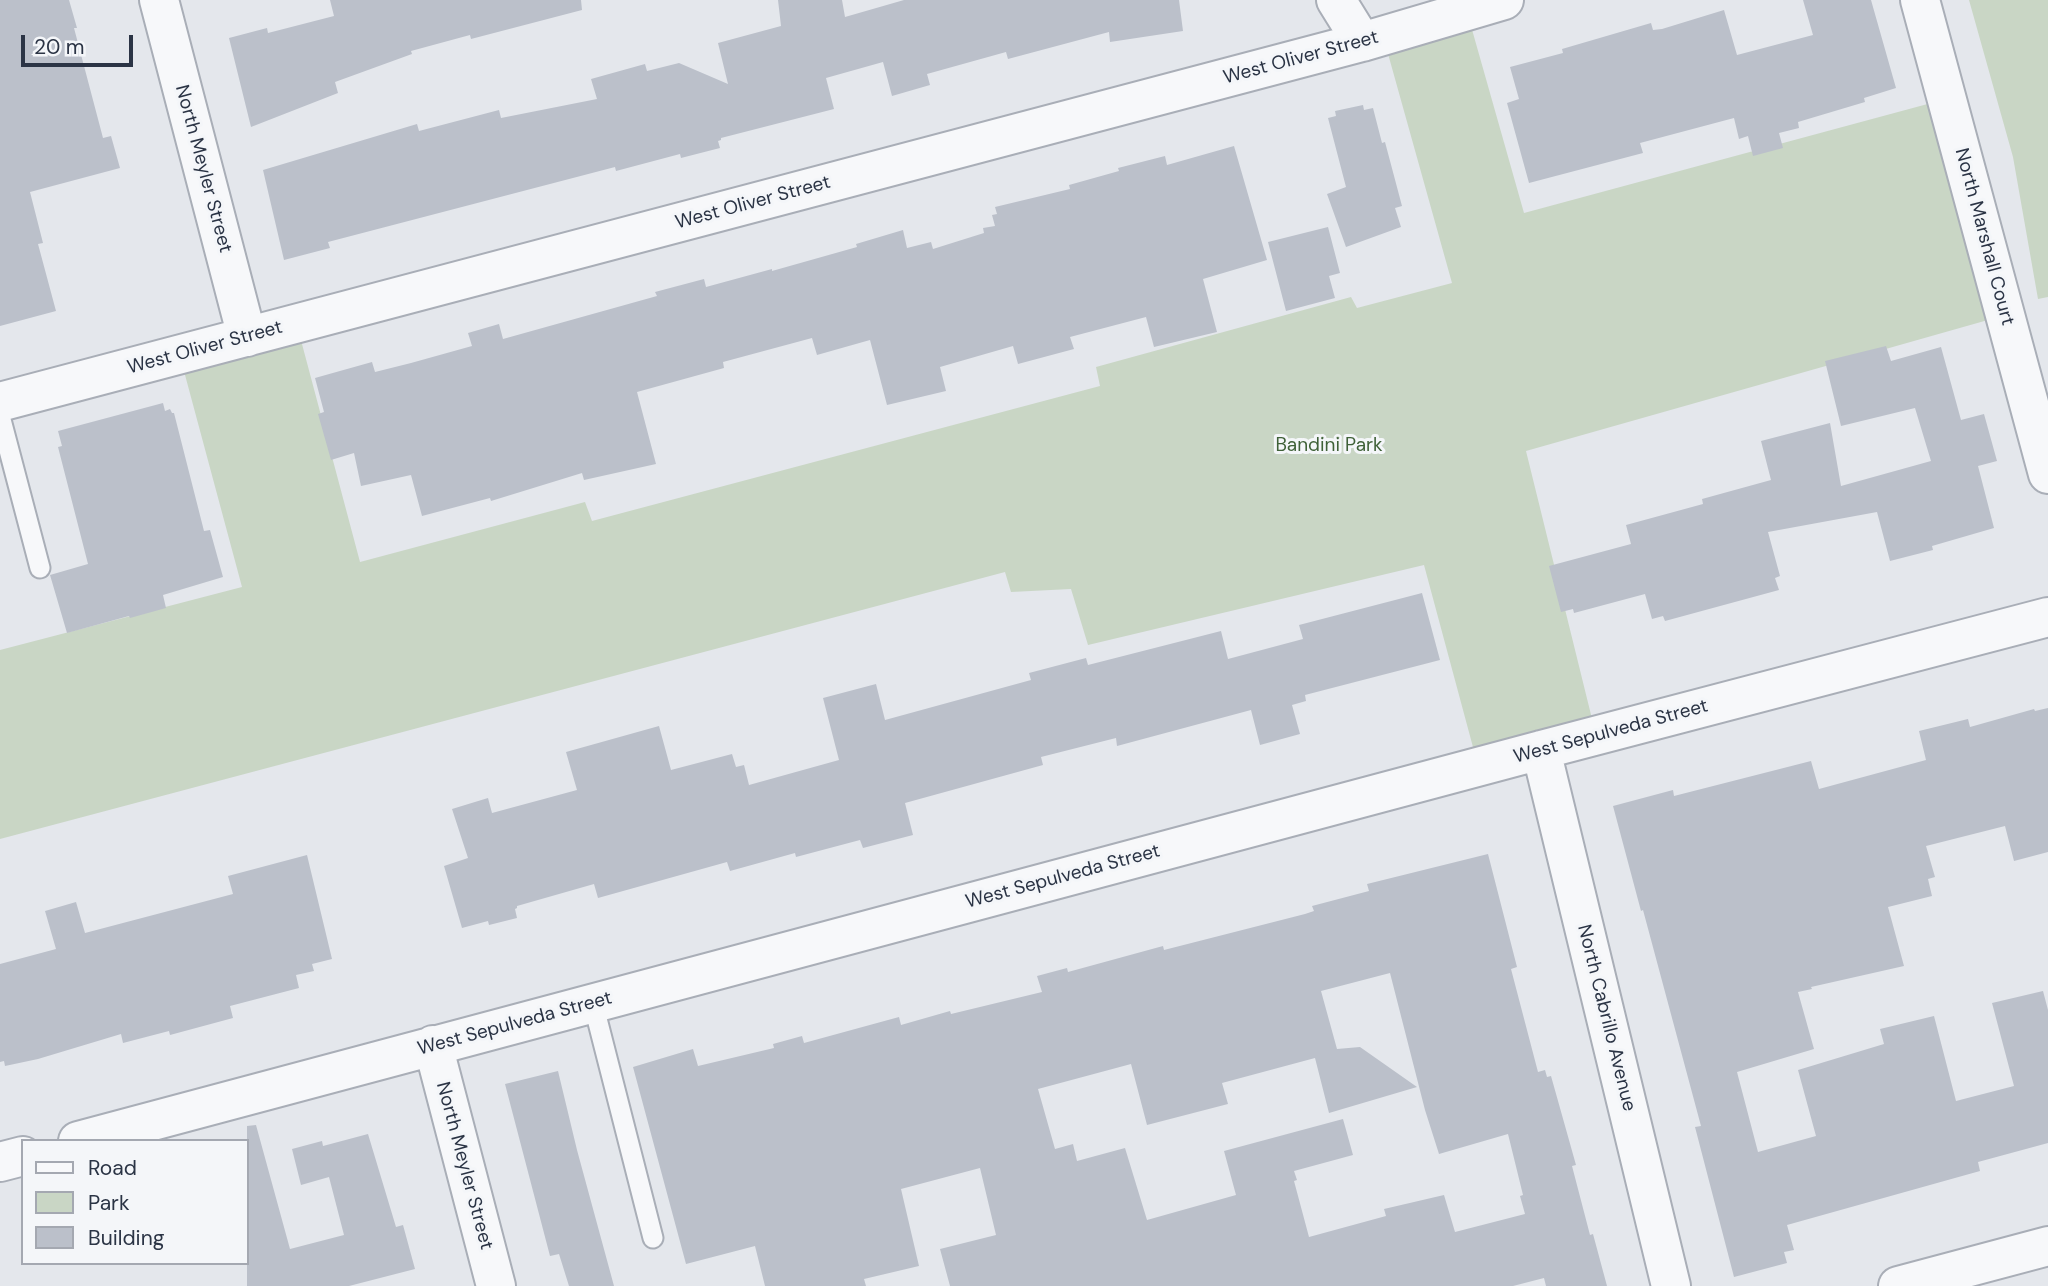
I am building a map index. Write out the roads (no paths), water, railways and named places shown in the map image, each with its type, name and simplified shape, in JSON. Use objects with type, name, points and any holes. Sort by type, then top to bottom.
[{"type":"street","name":"North Meyler Street","points":[[159,0],[247,337]]},
{"type":"street","points":[[1336,0],[1362,42]]},
{"type":"street","name":"West Oliver Street","points":[[0,402],[1362,42],[1504,0]]},
{"type":"street","name":"North Marshall Court","points":[[1920,0],[2048,474]]},
{"type":"street","name":"West Sepulveda Street","points":[[85,1139],[2048,617]]},
{"type":"street","name":"North Cabrillo Avenue","points":[[1541,750],[1671,1286]]},
{"type":"street","name":"North Meyler Street","points":[[433,1045],[496,1286]]},
{"type":"street","points":[[0,1162],[21,1157]]},
{"type":"street","points":[[1898,1286],[2048,1246]]},
{"type":"lane","points":[[0,416],[40,568]]},
{"type":"lane","points":[[593,1003],[653,1238]]},
{"type":"park label","name":"Bandini Park","points":[[1329,446]]}]
